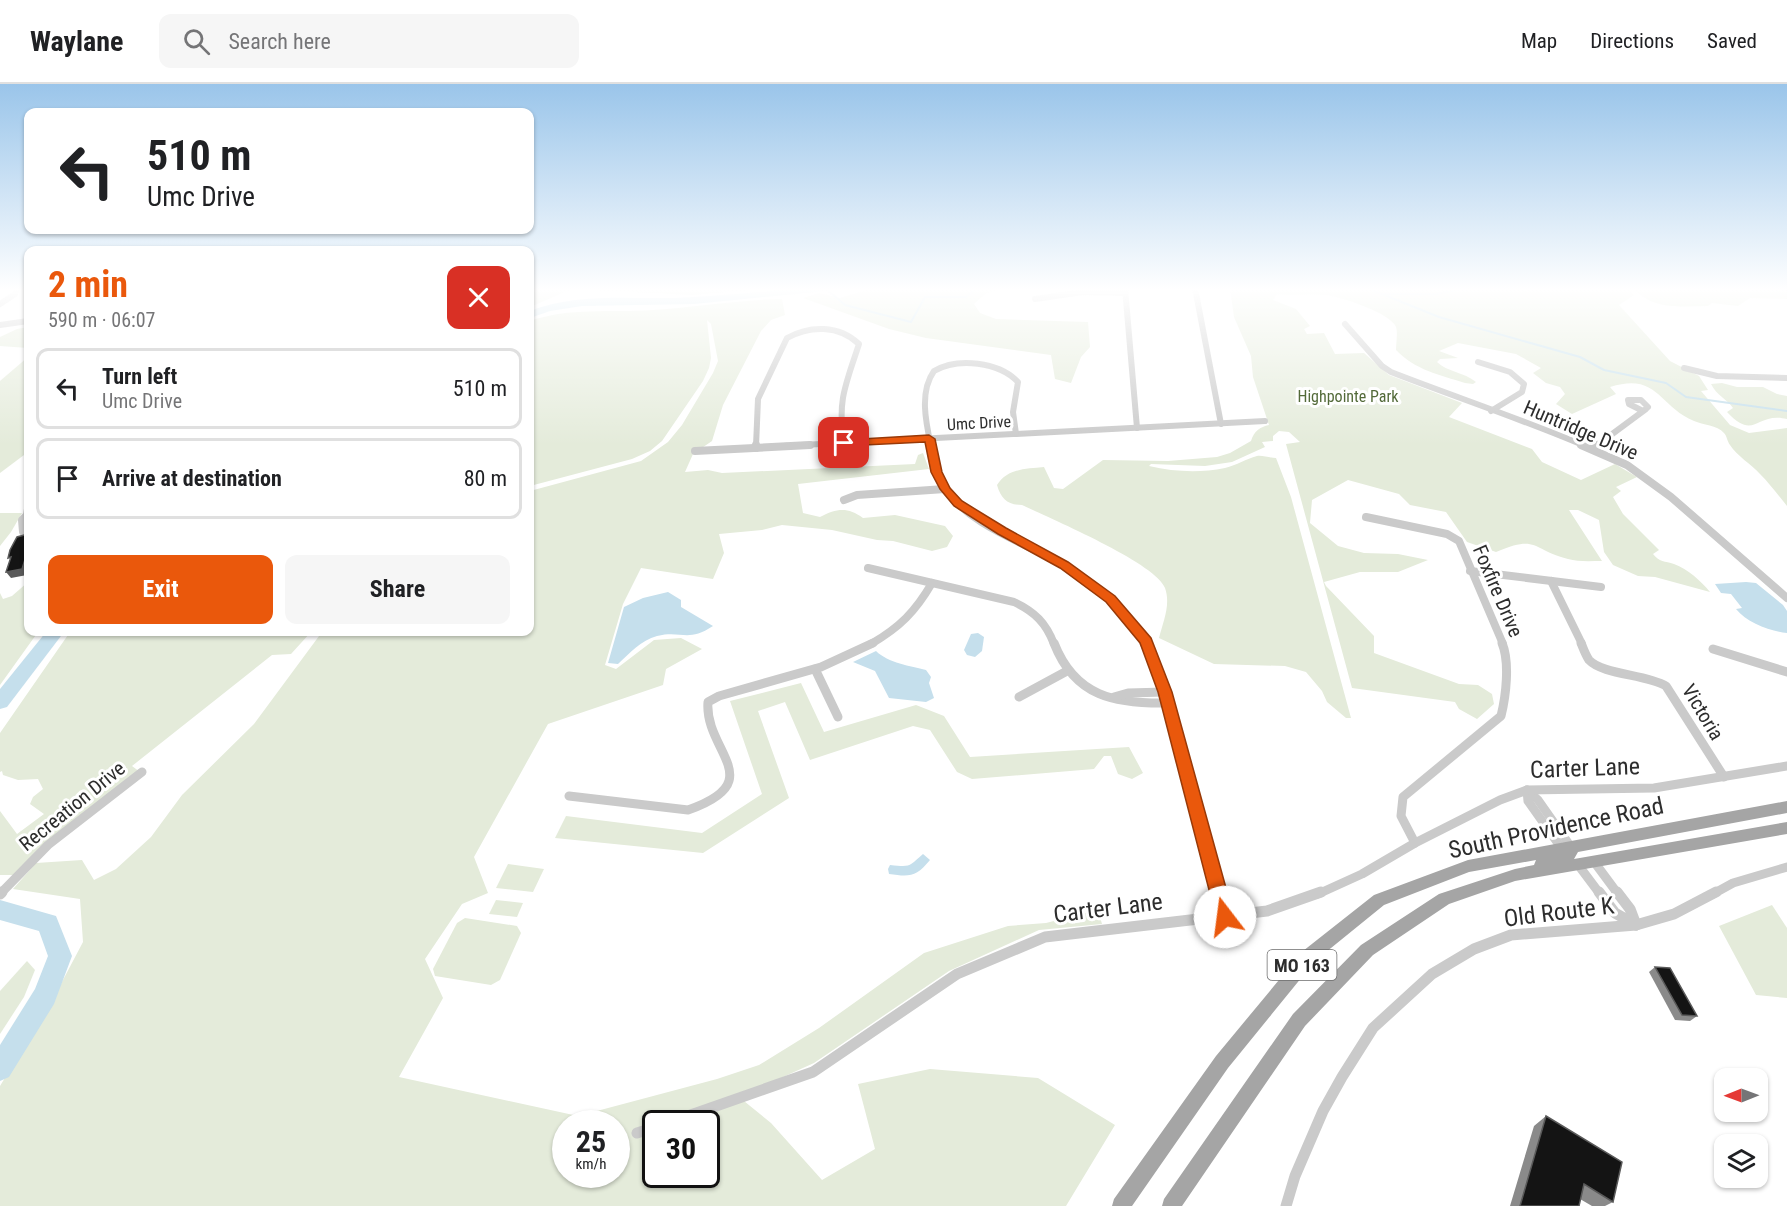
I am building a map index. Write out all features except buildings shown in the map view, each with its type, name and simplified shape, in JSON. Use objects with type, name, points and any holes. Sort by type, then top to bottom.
[{"type":"main road","name":"South Providence Road","points":[[1121,1206],[1222,1062],[1309,956],[1379,900],[1468,866],[1787,807]]},
{"type":"main road","name":"South Providence Road","points":[[1171,1206],[1299,1020],[1367,950],[1444,899],[1515,875],[1787,828]]},
{"type":"main road","points":[[1587,864],[1585,852],[1634,841],[1635,836]]},
{"type":"main road","points":[[1515,875],[1519,869],[1562,859],[1571,852],[1566,848]]},
{"type":"street","points":[[756,448],[759,399],[787,340]]},
{"type":"street","points":[[844,443],[840,417],[841,401],[859,345],[853,340]]},
{"type":"street","points":[[1129,340],[1137,428]]},
{"type":"street","points":[[1205,340],[1221,424]]},
{"type":"street","name":"Huntridge Drive","points":[[1359,340],[1382,366],[1391,372],[1491,411],[1543,428],[1626,465],[1647,478],[1787,598]]},
{"type":"street","points":[[1478,362],[1510,372],[1524,384],[1522,392],[1491,411]]},
{"type":"street","points":[[1016,434],[1011,421],[1011,411],[1018,387],[1015,377],[1001,369],[960,364],[940,367],[930,376],[924,411],[936,472],[945,489],[974,515],[1064,565],[1110,599],[1146,642],[1165,692],[1225,917]]},
{"type":"street","points":[[1684,368],[1706,375],[1787,378]]},
{"type":"street","points":[[1593,449],[1643,411]]},
{"type":"street","name":"Umc Drive","points":[[695,451],[1265,421]]},
{"type":"street","points":[[844,500],[857,495],[945,489]]},
{"type":"street","name":"Foxfire Drive","points":[[1366,517],[1454,537],[1462,545],[1470,571],[1506,652],[1504,705],[1501,716],[1403,797],[1399,811],[1404,826],[1415,843]]},
{"type":"street","points":[[868,568],[1014,602],[1030,608],[1049,627],[1067,671],[1076,680],[1089,688],[1128,703],[1168,704]]},
{"type":"street","points":[[1470,571],[1601,586]]},
{"type":"street","name":"Victoria","points":[[1551,581],[1589,660],[1602,668],[1654,679],[1666,686],[1724,777]]},
{"type":"street","points":[[569,796],[688,810],[707,805],[726,789],[730,772],[708,713],[708,702],[719,696],[788,679],[874,642],[912,614],[932,583]]},
{"type":"street","points":[[1713,649],[1787,672]]},
{"type":"street","points":[[815,669],[838,717]]},
{"type":"street","points":[[1019,697],[1067,671]]},
{"type":"street","points":[[1114,697],[1128,693],[1165,692]]},
{"type":"street","name":"Carter Lane","points":[[705,1110],[813,1072],[957,974],[1046,937],[1225,917],[1267,911],[1301,901],[1362,874],[1415,843],[1500,800],[1527,790],[1654,788],[1787,766]]},
{"type":"street","name":"Recreation Drive","points":[[0,894],[32,860],[62,834],[142,772]]},
{"type":"street","points":[[1527,790],[1528,801],[1566,848]]},
{"type":"street","points":[[1587,864],[1615,913],[1636,925]]},
{"type":"street","points":[[1587,864],[1630,909],[1636,925]]},
{"type":"street","name":"Old Route K","points":[[1286,1206],[1295,1176],[1323,1111],[1342,1077],[1373,1028],[1432,974],[1474,949],[1510,935],[1636,925],[1674,914],[1733,883],[1787,867]]},
{"type":"street","points":[[638,1133],[642,1132]]},
{"type":"green space","points":[[0,340],[24,340],[24,348],[0,346]]},
{"type":"green space","points":[[534,340],[709,340],[711,358],[703,381],[662,441],[650,451],[632,459],[534,485]]},
{"type":"green space","points":[[714,340],[756,340],[723,405],[712,441],[693,454],[685,472],[708,470],[722,473],[915,464],[918,455],[923,453],[929,469],[798,484],[803,513],[820,517],[832,512],[847,510],[863,518],[895,515],[945,526],[953,536],[947,547],[932,551],[832,530],[782,525],[762,530],[719,534],[724,553],[713,579],[641,568],[623,604],[605,665],[616,669],[654,640],[681,638],[702,649],[666,669],[663,685],[548,724],[474,857],[488,893],[462,904],[425,959],[443,998],[399,1077],[552,1110],[552,1188],[630,1188],[630,1110],[601,1110],[717,1079],[759,1065],[819,1028],[924,953],[1008,926],[1046,923],[1089,912],[1100,917],[1102,924],[1039,930],[949,971],[814,1063],[739,1097],[771,1123],[822,1180],[875,1149],[858,1084],[930,1069],[1038,1078],[1115,1125],[1066,1206],[0,1206],[0,1086],[54,997],[83,942],[80,899],[13,889],[36,863],[82,860],[94,880],[116,869],[151,837],[182,795],[254,724],[319,636],[534,636],[534,490],[641,461],[668,442],[682,425],[718,361]]},
{"type":"green space","points":[[943,340],[1089,340],[1090,347],[1081,357],[1071,383],[1055,379],[1051,355]]},
{"type":"green space","name":"Highpointe Park","points":[[1244,340],[1328,340],[1335,354],[1364,353],[1389,375],[1462,403],[1449,417],[1532,449],[1542,462],[1581,480],[1615,464],[1637,477],[1616,487],[1621,491],[1613,497],[1623,514],[1659,550],[1653,554],[1655,557],[1684,569],[1710,592],[1655,577],[1638,576],[1613,565],[1604,552],[1599,520],[1578,510],[1569,510],[1602,561],[1572,560],[1528,544],[1520,544],[1496,552],[1467,542],[1446,512],[1410,505],[1399,494],[1348,480],[1312,500],[1310,523],[1338,546],[1364,553],[1398,554],[1428,560],[1398,572],[1360,572],[1324,582],[1326,586],[1374,636],[1374,653],[1459,684],[1478,685],[1492,694],[1494,704],[1477,719],[1459,709],[1455,702],[1352,688],[1286,444],[1300,442],[1289,432],[1279,431],[1273,436],[1273,441],[1262,442],[1265,447],[1232,462],[1205,466],[1151,464],[1149,466],[1178,471],[1216,470],[1257,456],[1276,458],[1291,497],[1351,718],[1346,718],[1327,702],[1322,691],[1306,672],[1285,666],[1214,664],[1159,638],[1166,613],[1167,594],[1157,578],[1123,554],[1077,530],[1022,505],[1009,502],[1003,497],[997,485],[1001,479],[1012,472],[1044,467],[1054,488],[1063,489],[1103,460],[1168,461],[1217,457],[1230,453],[1251,441],[1258,430],[1269,425],[1253,377],[1251,356]]},
{"type":"green space","points":[[1397,340],[1651,340],[1670,361],[1699,376],[1708,390],[1701,391],[1730,425],[1749,433],[1787,428],[1787,506],[1764,478],[1733,449],[1721,430],[1682,415],[1648,387],[1626,384],[1610,387],[1616,394],[1572,414],[1556,404],[1565,394],[1560,387],[1546,383],[1533,373],[1541,368],[1516,354],[1458,343],[1439,351],[1458,358],[1440,359],[1437,362],[1476,382],[1473,384],[1428,371],[1403,357],[1396,350]]},
{"type":"green space","points":[[24,360],[24,455],[0,473],[0,381]]},
{"type":"green space","points":[[1722,383],[1737,387],[1763,387],[1787,396],[1787,419],[1768,419],[1750,425],[1736,421],[1727,412],[1733,408],[1711,384]]},
{"type":"green space","points":[[0,513],[22,513],[0,546]]},
{"type":"green space","points":[[24,586],[24,636],[35,636],[0,685],[0,593],[3,599],[12,596]]},
{"type":"green space","points":[[67,636],[307,636],[291,654],[272,655],[132,766],[140,772],[41,846],[14,875],[0,875],[0,811],[17,834],[44,814],[30,804],[33,797],[43,789],[38,779],[18,780],[0,772],[0,733]]},
{"type":"green space","points":[[801,683],[824,732],[916,705],[944,716],[970,757],[1129,747],[1143,773],[1132,779],[1118,774],[1111,756],[1104,756],[1094,769],[972,779],[957,772],[930,730],[913,726],[810,760],[785,702],[758,711],[789,798],[703,853],[555,838],[566,816],[702,833],[762,794],[730,701]]},
{"type":"green space","points":[[508,864],[544,869],[533,892],[496,888]]},
{"type":"green space","points":[[496,900],[523,903],[517,917],[489,914]]},
{"type":"green space","points":[[1772,905],[1787,928],[1787,998],[1756,995],[1719,926]]},
{"type":"green space","points":[[465,918],[517,926],[521,933],[500,980],[491,985],[435,976],[433,969],[457,923]]},
{"type":"green space","points":[[27,961],[35,970],[24,997],[0,1034],[0,991]]},
{"type":"water","points":[[1756,583],[1783,605],[1787,611],[1787,633],[1766,628],[1746,618],[1736,609],[1742,608],[1731,594],[1721,593],[1715,584]]},
{"type":"water","points":[[668,592],[681,600],[681,607],[713,626],[697,634],[651,638],[618,664],[608,663],[624,607],[643,598]]},
{"type":"water","points":[[978,633],[984,637],[982,651],[975,657],[967,655],[964,650],[971,634]]},
{"type":"water","points":[[876,651],[893,661],[926,670],[931,677],[929,683],[934,698],[926,702],[889,698],[875,671],[853,662]]},
{"type":"water","points":[[923,854],[930,860],[916,873],[889,874],[890,865],[909,865]]},
{"type":"waterway","points":[[1521,340],[1580,357],[1604,370],[1666,383],[1686,397],[1787,411]]},
{"type":"waterway","points":[[0,702],[52,636]]},
{"type":"waterway","points":[[0,910],[48,923],[60,956],[45,996],[0,1068]]},
{"type":"route","points":[[844,443],[929,439],[936,472],[945,489],[958,503],[974,515],[1064,565],[1110,599],[1146,642],[1161,677],[1225,917]]}]
